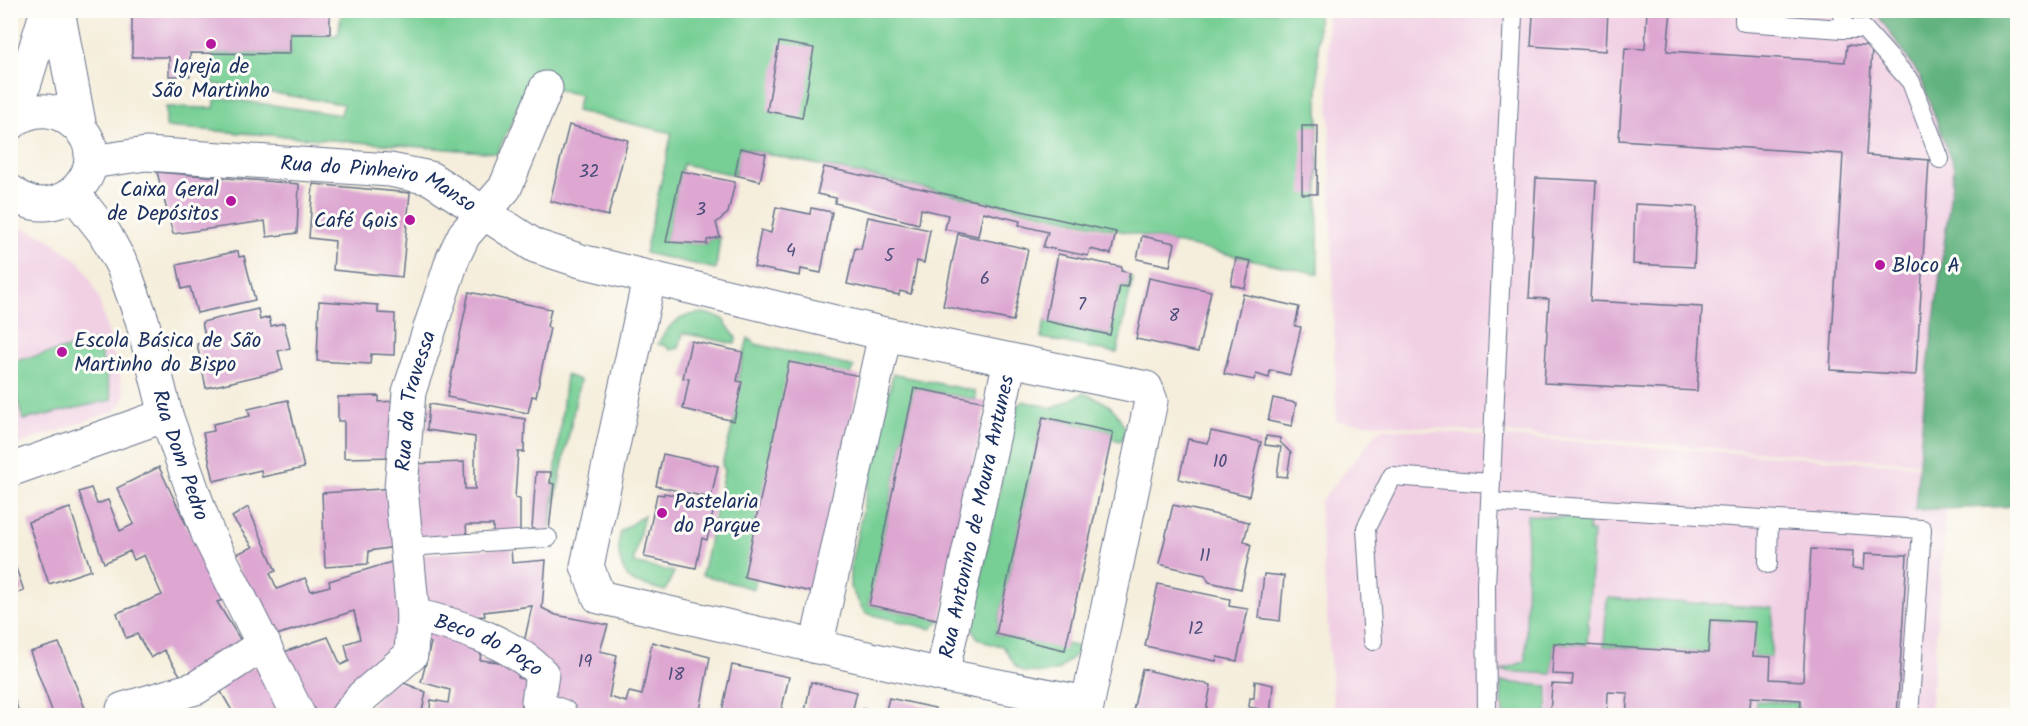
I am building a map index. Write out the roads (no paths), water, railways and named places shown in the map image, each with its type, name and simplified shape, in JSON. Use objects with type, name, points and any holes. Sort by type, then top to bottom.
[{"type":"street","points":[[12,123],[47,10]]},
{"type":"street","points":[[10,191],[32,203],[61,202],[74,194],[85,179],[91,162],[90,150],[80,128],[58,10]]},
{"type":"street","name":"Rua da Travessa","points":[[347,716],[363,696],[411,655],[413,615],[401,488],[409,392],[453,258],[464,236],[505,188],[546,88]]},
{"type":"street","points":[[12,123],[26,114],[55,112],[80,128]]},
{"type":"street","name":"Rua do Pinheiro Manso","points":[[91,162],[121,155],[146,154],[390,170],[430,178],[535,246],[649,279]]},
{"type":"street","name":"Rua Dom Pedro","points":[[74,194],[104,232],[123,267],[142,320],[166,416],[208,534],[299,716]]},
{"type":"street","name":"Rua Antonino de Moura Antunes","points":[[649,279],[885,334],[1146,388],[1151,401],[1086,709],[599,597],[587,566],[649,279]]},
{"type":"street","points":[[816,647],[885,334]]},
{"type":"street","name":"Rua Antonino de Moura Antunes","points":[[942,675],[1010,360]]},
{"type":"street","points":[[10,470],[166,416]]},
{"type":"street","name":"Beco do Poço","points":[[413,615],[445,622],[480,635],[532,664],[542,674],[538,701],[543,709],[561,716]]},
{"type":"street","points":[[123,709],[196,688],[264,645]]},
{"type":"lane","points":[[1744,10],[1744,22],[1864,29],[1911,82],[1940,159]]},
{"type":"lane","points":[[1842,10],[1843,29]]},
{"type":"lane","points":[[1487,716],[1485,675],[1490,502],[1513,15]]},
{"type":"lane","points":[[1373,640],[1366,528],[1392,476],[1491,483]]},
{"type":"lane","points":[[1490,502],[1922,529],[1909,716]]},
{"type":"lane","points":[[1768,564],[1769,521]]},
{"type":"lane","points":[[407,547],[548,538]]},
{"type":"place","name":"Igreja de São Martinho","points":[[211,44]]},
{"type":"place","name":"Caixa Geral de Depósitos","points":[[231,201]]},
{"type":"place","name":"Café Gois","points":[[410,220]]},
{"type":"place","name":"Bloco A","points":[[1880,265]]},
{"type":"place","name":"Escola Básica de São Martinho do Bispo","points":[[62,352]]},
{"type":"place","name":"Pastelaria do Parque","points":[[662,513]]}]
